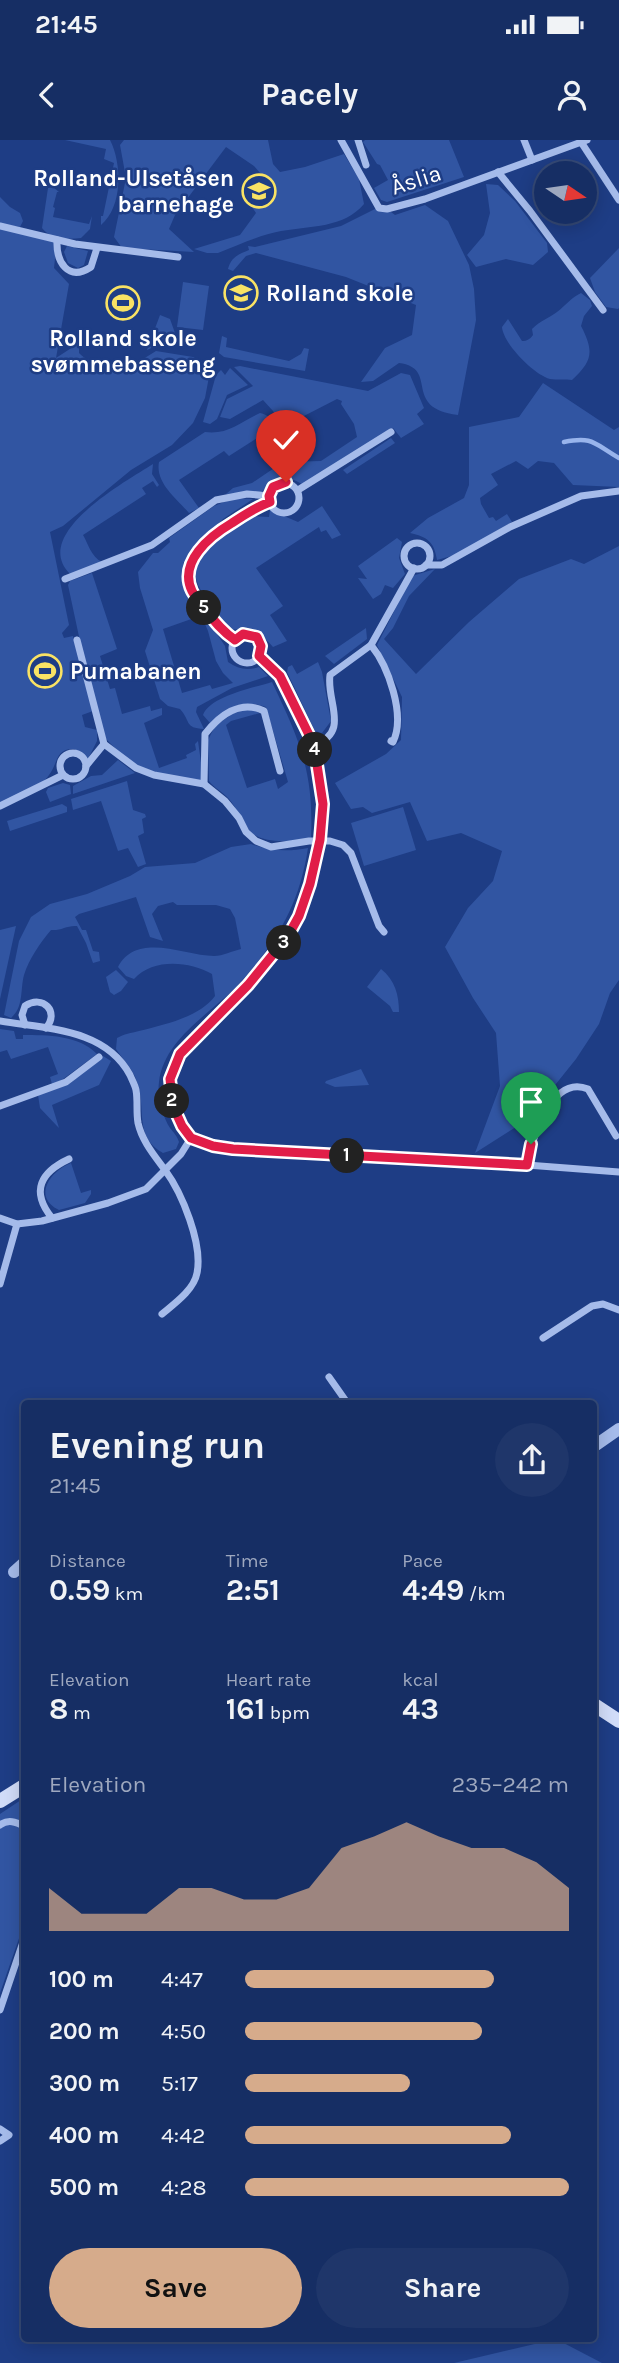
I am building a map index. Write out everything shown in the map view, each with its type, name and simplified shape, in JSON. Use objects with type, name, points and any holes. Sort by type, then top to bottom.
[{"type":"main road","points":[[597,1707],[619,1721]]},
{"type":"main road","points":[[0,1801],[21,1788]]},
{"type":"street","name":"Åslia","points":[[341,140],[379,208],[387,209],[425,199],[584,141],[619,200]]},
{"type":"street","points":[[358,140],[366,165]]},
{"type":"street","points":[[524,140],[532,160]]},
{"type":"street","points":[[498,172],[603,310]]},
{"type":"street","points":[[0,226],[97,248],[178,257]]},
{"type":"street","points":[[57,240],[58,260],[66,268],[76,272],[83,272],[91,267],[97,248]]},
{"type":"street","points":[[298,490],[391,432]]},
{"type":"street","points":[[65,579],[152,545],[216,500],[247,494],[270,499],[279,512],[290,512],[299,500],[298,490],[291,484],[282,482],[273,487],[270,499],[221,529],[202,547],[190,568],[191,591],[221,630],[235,640]]},
{"type":"street","points":[[426,565],[430,558],[428,550],[422,544],[414,543],[407,547],[404,556],[407,564],[414,568],[442,565],[510,527],[581,496],[619,491]]},
{"type":"street","points":[[314,745],[322,742],[335,726],[328,686],[330,675],[371,645],[414,568]]},
{"type":"street","points":[[243,634],[257,637],[261,646],[259,656],[248,663],[239,660],[233,653],[235,640],[243,634]]},
{"type":"street","points":[[77,639],[104,744],[136,768],[154,775],[204,784],[225,801],[246,832],[256,841],[271,847],[309,841],[330,841],[343,845],[351,853],[379,926],[384,932]]},
{"type":"street","points":[[371,645],[385,668],[398,716],[397,735],[393,742],[391,741]]},
{"type":"street","points":[[259,656],[280,676],[314,745],[323,804],[320,840],[299,916],[275,954],[180,1054],[170,1079],[173,1106],[182,1126],[191,1138],[213,1146],[233,1149],[619,1172]]},
{"type":"street","points":[[204,784],[205,734],[229,712],[240,707],[251,706],[264,711],[280,771]]},
{"type":"street","points":[[86,766],[80,755],[68,753],[60,763],[63,775],[70,779],[78,778],[84,774],[86,766],[104,744]]},
{"type":"street","points":[[0,806],[63,775]]},
{"type":"street","points":[[24,1025],[22,1016],[26,1006],[39,1001],[51,1010],[52,1020],[46,1028]]},
{"type":"street","points":[[0,1021],[78,1034],[108,1048],[124,1065],[136,1089],[138,1123],[145,1143],[176,1185],[194,1236],[197,1274],[184,1294],[162,1314]]},
{"type":"street","points":[[0,1106],[66,1082],[99,1057]]},
{"type":"street","points":[[527,1165],[531,1144],[545,1110],[559,1095],[573,1087],[588,1089],[616,1136]]},
{"type":"street","points":[[0,1218],[18,1224],[52,1218],[108,1203],[146,1189],[181,1154],[191,1138]]},
{"type":"street","points":[[52,1218],[43,1204],[43,1180],[52,1167],[69,1158]]},
{"type":"street","points":[[0,1284],[18,1224]]},
{"type":"street","points":[[543,1338],[592,1306],[603,1304],[619,1310]]},
{"type":"street","points":[[329,1377],[345,1400]]},
{"type":"street","points":[[597,1444],[619,1429]]},
{"type":"street","points":[[13,1572],[21,1565]]},
{"type":"street","points":[[0,1825],[4,1822],[21,1825]]},
{"type":"street","points":[[0,2010],[21,1948]]},
{"type":"street","points":[[0,2129],[9,2135],[0,2141]]},
{"type":"shaded area","points":[[65,140],[110,140],[117,160],[117,196],[108,217],[101,225],[114,163],[104,159],[106,149]]},
{"type":"shaded area","name":"Rolland-Ulsetåsen barnehage","points":[[124,140],[268,140],[273,164],[280,172],[344,154],[359,179],[364,204],[347,218],[326,225],[273,233],[218,253],[194,249],[240,235],[256,213],[248,201],[257,176],[261,174],[226,147],[175,215],[169,229],[194,252],[122,248],[114,237],[126,178],[120,145]]},
{"type":"shaded area","points":[[449,140],[464,177],[387,202],[381,200],[374,188],[388,180],[363,142]]},
{"type":"shaded area","points":[[486,184],[498,185],[515,201],[547,243],[548,252],[533,265],[506,259],[476,267],[467,255],[484,235],[490,213]]},
{"type":"shaded area","points":[[53,187],[59,192],[53,207],[53,217],[89,224],[92,216],[90,229],[81,238],[60,238],[42,228],[48,188]]},
{"type":"shaded area","points":[[0,197],[20,213],[23,221],[20,227],[0,224]]},
{"type":"shaded area","points":[[425,205],[448,221],[469,265],[474,289],[476,320],[458,415],[441,411],[431,405],[425,397],[418,372],[411,366],[399,363],[373,381],[361,382],[385,348],[412,335],[416,305],[346,277],[256,253],[246,256],[233,271],[228,269],[233,259],[249,250],[248,246],[255,247],[341,226],[377,208],[387,209],[395,215]]},
{"type":"shaded area","points":[[0,225],[57,240],[54,268],[69,284],[56,358],[79,343],[79,353],[99,367],[127,369],[156,351],[193,357],[211,366],[205,398],[193,423],[172,445],[131,470],[63,526],[50,532],[69,625],[62,633],[64,638],[73,636],[93,711],[82,715],[85,727],[97,730],[97,741],[88,759],[74,749],[63,751],[45,780],[27,792],[0,804]]},
{"type":"shaded area","points":[[67,246],[88,251],[84,265],[78,268],[68,263],[64,252]]},
{"type":"shaded area","points":[[619,248],[618,309],[606,307],[595,292],[590,278]]},
{"type":"shaded area","points":[[183,282],[209,286],[203,330],[177,327]]},
{"type":"shaded area","points":[[581,293],[590,300],[592,306],[584,316],[581,326],[588,342],[588,361],[572,380],[550,379],[535,371],[520,357],[502,327],[508,319],[522,341],[530,339],[535,326]]},
{"type":"shaded area","points":[[160,315],[170,319],[175,333],[175,347],[158,345],[147,350]]},
{"type":"shaded area","points":[[222,336],[227,338],[226,347],[289,361],[301,354],[304,348],[309,349],[305,371],[224,357],[219,353]]},
{"type":"shaded area","points":[[234,367],[368,391],[401,373],[410,375],[424,408],[417,414],[424,424],[401,438],[393,428],[391,432],[302,484],[283,477],[261,492],[226,494],[233,488],[252,483],[283,462],[321,461],[357,437],[354,424],[341,404],[342,401],[337,399],[300,418],[289,427],[307,455],[300,456],[273,411],[263,400],[230,419],[220,417],[227,399],[253,386]]},
{"type":"shaded area","points":[[230,368],[248,385],[227,395],[217,419],[210,424],[203,422],[216,375],[221,370],[225,375]]},
{"type":"shaded area","points":[[543,383],[614,430],[619,427],[619,487],[573,485],[554,463],[538,461],[528,469],[516,461],[491,474],[498,485],[480,498],[489,518],[493,517],[496,521],[507,514],[512,522],[455,555],[437,560],[429,541],[410,533],[428,518],[464,498],[469,485],[469,427],[519,417]]},
{"type":"shaded area","points":[[260,413],[271,419],[280,429],[294,453],[293,457],[289,456],[273,428],[229,456],[224,451],[179,480],[199,508],[189,513],[164,484],[160,477],[159,462],[205,432],[227,430]]},
{"type":"shaded area","points":[[391,438],[395,443],[347,474],[343,470]]},
{"type":"shaded area","points":[[153,464],[152,474],[159,485],[157,487],[153,481],[142,488],[146,494],[83,535],[92,553],[102,562],[70,574],[61,559],[62,542],[71,526],[104,496]]},
{"type":"shaded area","points":[[234,498],[253,499],[223,519],[183,563],[184,589],[197,617],[163,629],[182,693],[210,685],[212,689],[233,683],[216,661],[208,631],[196,603],[225,646],[228,662],[243,669],[259,667],[268,676],[232,688],[197,707],[196,712],[204,729],[193,727],[180,709],[168,706],[160,699],[145,651],[153,630],[138,572],[153,553],[158,553],[170,542],[169,538],[214,506]]},
{"type":"shaded area","points":[[322,506],[341,535],[332,539],[326,530],[321,532],[319,527],[256,568],[283,606],[270,615],[287,641],[273,647],[252,629],[221,627],[198,585],[194,571],[202,553],[247,516],[269,517],[270,510],[298,522]]},
{"type":"shaded area","points":[[397,538],[402,542],[399,558],[405,574],[393,588],[385,585],[381,594],[373,599],[358,578],[367,579],[358,566]]},
{"type":"shaded area","points":[[619,546],[619,980],[610,993],[599,1024],[576,1059],[527,1120],[475,1153],[500,1086],[496,1033],[445,947],[468,908],[493,881],[502,851],[461,833],[427,841],[410,802],[372,813],[363,807],[351,809],[335,783],[386,754],[401,740],[402,697],[377,645],[412,576],[435,569],[409,596],[393,628],[384,639],[416,674],[469,622],[519,579],[571,559],[584,564]]},
{"type":"shaded area","points":[[92,573],[117,649],[100,656],[110,689],[115,688],[122,714],[150,706],[151,711],[162,708],[162,715],[144,723],[159,768],[187,758],[186,755],[196,750],[195,744],[198,741],[204,784],[145,772],[105,738],[68,585],[70,581]]},
{"type":"shaded area","points":[[366,628],[367,639],[334,664],[325,656]]},
{"type":"shaded area","points":[[318,662],[331,721],[322,733],[315,731],[287,672],[292,665],[297,674]]},
{"type":"shaded area","points":[[272,682],[303,758],[310,794],[311,839],[277,841],[260,838],[245,825],[229,799],[209,781],[208,740],[215,726],[235,712],[250,709],[260,713],[231,721],[226,725],[247,788],[275,779],[278,789],[288,782],[266,707],[250,704],[236,707],[210,723],[203,715],[207,708],[223,698]]},
{"type":"shaded area","points":[[118,760],[135,773],[73,794],[73,786],[91,776],[102,775]]},
{"type":"shaded area","points":[[127,781],[133,810],[145,814],[146,817],[142,819],[144,833],[138,836],[146,864],[138,867],[128,848],[118,851],[101,801],[73,810],[71,799]]},
{"type":"shaded area","points":[[63,783],[70,785],[71,794],[50,802],[46,792],[48,788]]},
{"type":"shaded area","points":[[62,804],[67,807],[67,812],[10,831],[7,821]]},
{"type":"shaded area","points":[[403,807],[416,850],[364,866],[351,823]]},
{"type":"shaded area","points":[[251,844],[279,850],[308,848],[304,869],[283,924],[262,956],[235,988],[189,1029],[169,1053],[159,1082],[159,1094],[165,1118],[179,1142],[176,1149],[163,1153],[148,1139],[144,1130],[140,1092],[131,1069],[116,1049],[117,1038],[170,1023],[200,1009],[215,996],[212,974],[193,966],[171,964],[151,968],[134,979],[126,976],[118,967],[126,956],[149,948],[214,956],[241,949],[235,918],[230,909],[216,905],[177,905],[173,902],[158,906],[152,914],[163,941],[150,937],[136,897],[79,914],[75,917],[82,930],[86,930],[93,951],[99,952],[100,961],[93,963],[77,926],[51,930],[29,963],[24,975],[20,1004],[11,1018],[4,1015],[19,941],[31,917],[50,904],[87,894],[145,867],[195,863],[231,847]]},
{"type":"shaded area","points":[[16,926],[0,999],[0,930]]},
{"type":"shaded area","points":[[381,969],[395,988],[399,1012],[393,1012],[390,1006],[367,987]]},
{"type":"shaded area","points":[[116,970],[128,982],[114,995],[110,992],[106,977]]},
{"type":"shaded area","points":[[0,1029],[14,1031],[16,1039],[23,1039],[23,1035],[32,1035],[72,1040],[97,1054],[59,1082],[52,1084],[50,1077],[58,1074],[48,1047],[11,1059],[7,1050],[0,1052]]},
{"type":"shaded area","points":[[103,1056],[111,1061],[99,1085],[52,1105],[59,1128],[40,1108],[38,1095],[69,1084]]},
{"type":"shaded area","points":[[361,1069],[369,1085],[335,1087],[325,1083],[326,1081]]},
{"type":"shaded area","points":[[71,1163],[81,1193],[91,1190],[91,1194],[85,1203],[59,1210],[51,1205],[45,1192],[56,1172]]},
{"type":"shaded area","points":[[21,1800],[21,1933],[0,1993],[0,1814]]},
{"type":"shaded area","points":[[543,2342],[562,2342],[602,2363],[454,2363]]},
{"type":"waterway","points":[[564,442],[588,441],[619,458]]},
{"type":"place","name":"Rolland-Ulsetåsen barnehage","points":[[259,191]]},
{"type":"place","name":"Rolland skole","points":[[241,293]]},
{"type":"place","name":"Rolland skole svømmebasseng","points":[[123,303]]},
{"type":"place","name":"Pumabanen","points":[[45,671]]},
{"type":"route","points":[[286,482],[273,487],[269,496],[270,502],[258,506],[221,529],[203,545],[192,562],[189,578],[191,591],[221,630],[235,640],[248,633],[257,637],[261,646],[259,656],[280,676],[314,745],[323,804],[320,840],[310,884],[299,916],[288,936],[248,985],[180,1054],[170,1079],[173,1106],[191,1138],[213,1146],[233,1149],[527,1165],[531,1144]]}]
